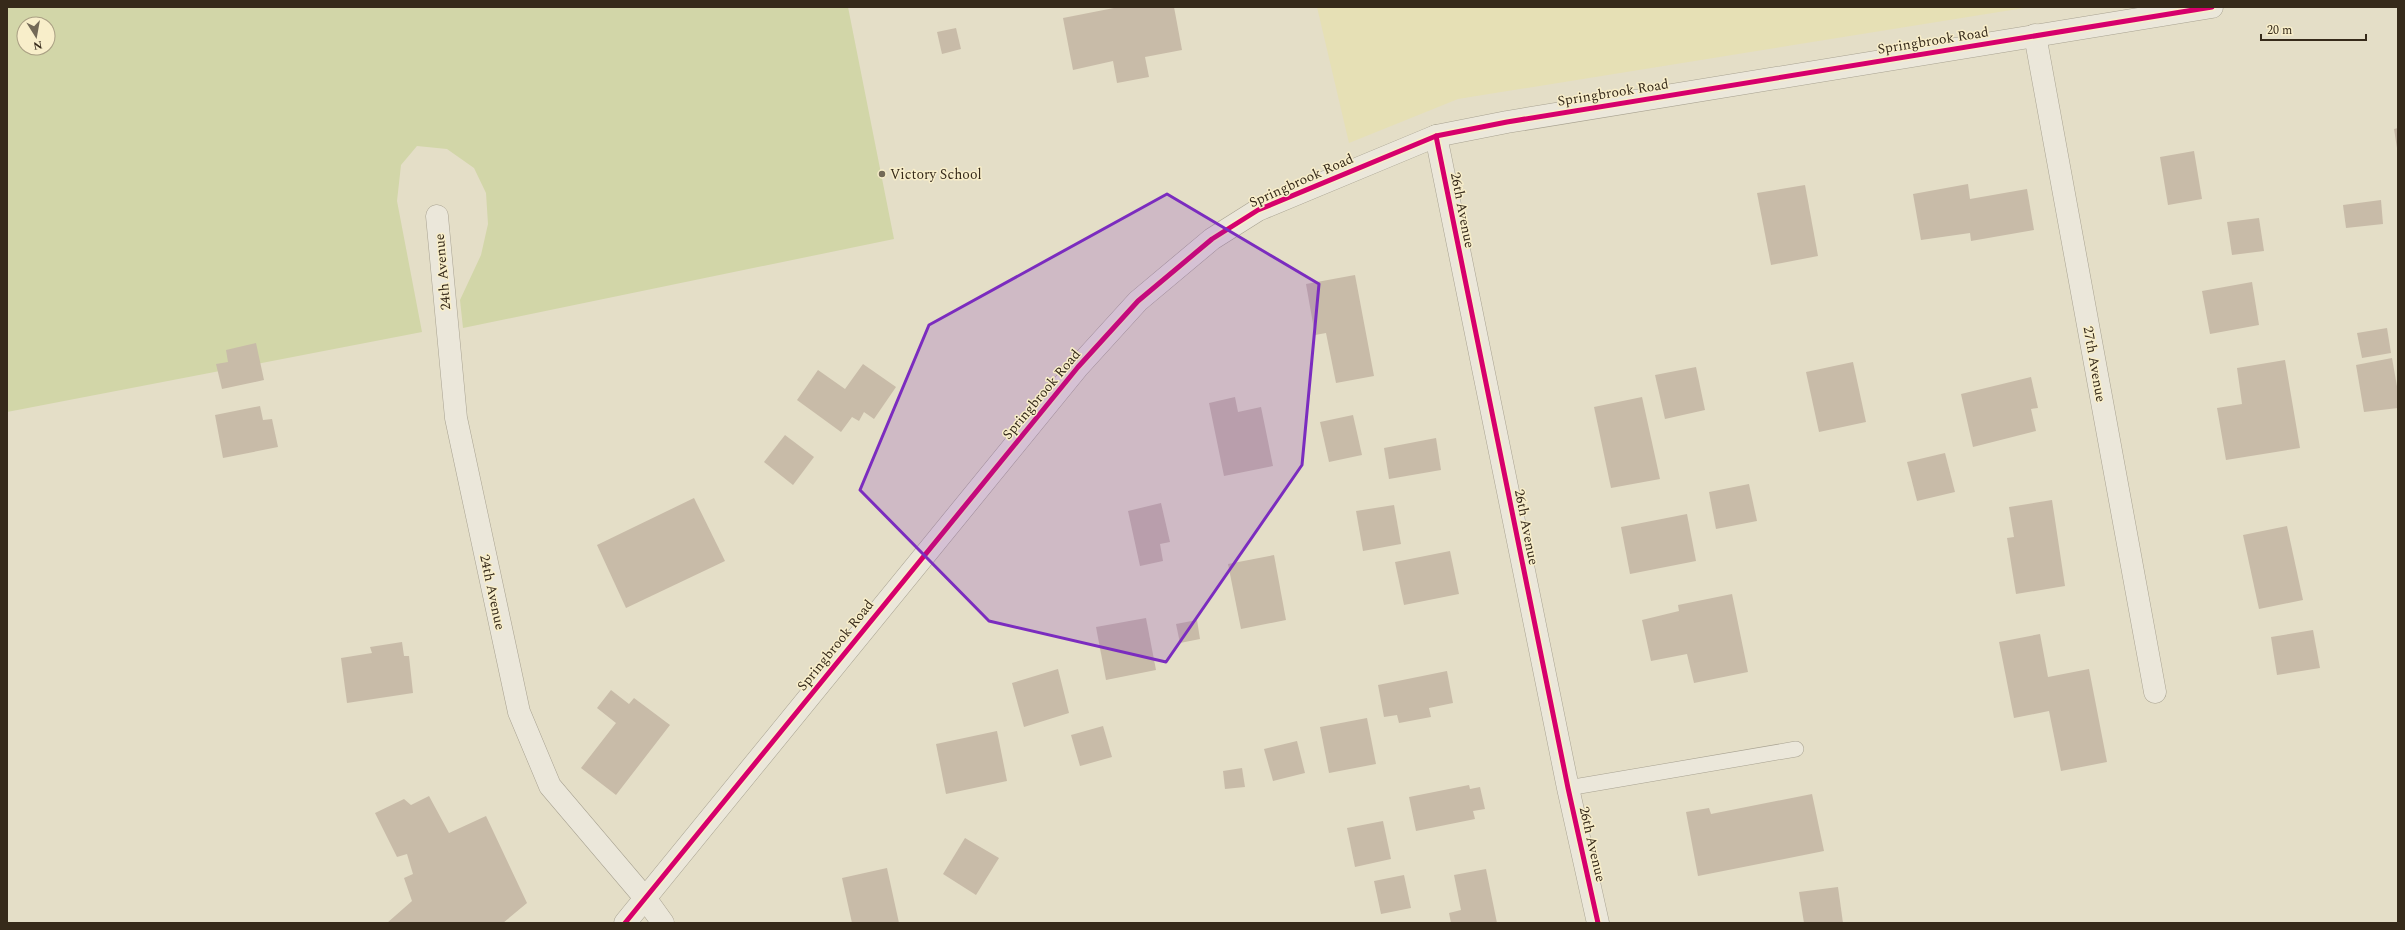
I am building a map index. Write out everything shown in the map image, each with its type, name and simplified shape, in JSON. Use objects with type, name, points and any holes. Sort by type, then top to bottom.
[{"type":"street","name":"Springbrook Road","points":[[625,923],[1078,367],[1138,301],[1212,239],[1258,210],[1436,136],[1507,122],[2212,7]]},
{"type":"street","name":"27th Avenue","points":[[2035,35],[2155,692]]},
{"type":"street","name":"26th Avenue","points":[[1436,136],[1568,788],[1598,923]]},
{"type":"street","name":"24th Avenue","points":[[437,216],[456,418],[519,712],[550,786],[645,898],[663,923]]},
{"type":"lane","points":[[1568,788],[1796,749]]},
{"type":"highlighted area","points":[[1167,194],[1319,284],[1302,465],[1166,662],[989,621],[860,490],[929,325]]},
{"type":"shaded area","points":[[1317,7],[2030,7],[1458,99],[1349,143]]},
{"type":"green space","points":[[7,7],[848,7],[894,239],[463,328],[460,300],[481,255],[488,224],[486,193],[474,168],[447,149],[417,146],[401,165],[397,201],[422,332],[7,412]]},
{"type":"building","points":[[1119,7],[1174,7],[1182,50],[1145,57],[1149,77],[1117,83],[1113,61],[1073,70],[1063,18]]},
{"type":"building","points":[[956,28],[961,49],[942,54],[937,32]]},
{"type":"building","points":[[2398,128],[2398,147],[2397,148],[2394,129]]},
{"type":"building","points":[[2194,151],[2202,199],[2168,205],[2160,157]]},
{"type":"building","points":[[1968,184],[1970,199],[2027,189],[2034,230],[1971,241],[1970,233],[1921,240],[1913,194]]},
{"type":"building","points":[[1805,185],[1818,256],[1771,265],[1757,193]]},
{"type":"building","points":[[2381,200],[2383,224],[2346,228],[2343,205]]},
{"type":"building","points":[[2259,218],[2264,251],[2232,255],[2227,222]]},
{"type":"building","points":[[1355,275],[1374,376],[1336,383],[1326,333],[1315,335],[1306,284]]},
{"type":"building","points":[[2252,282],[2259,325],[2210,334],[2202,291]]},
{"type":"building","points":[[2387,328],[2391,353],[2362,358],[2357,333]]},
{"type":"building","points":[[256,343],[264,380],[222,389],[216,364],[228,362],[226,350]]},
{"type":"building","points":[[2392,358],[2398,392],[2398,408],[2364,412],[2356,365]]},
{"type":"building","points":[[2285,360],[2300,448],[2226,460],[2217,408],[2242,404],[2237,368]]},
{"type":"building","points":[[1853,362],[1866,422],[1819,432],[1806,372]]},
{"type":"building","points":[[863,364],[896,387],[874,419],[864,412],[859,421],[852,417],[841,432],[797,400],[818,370],[845,389]]},
{"type":"building","points":[[1696,367],[1705,410],[1665,419],[1655,375]]},
{"type":"building","points":[[2031,377],[2038,408],[2031,409],[2036,431],[1973,447],[1961,394]]},
{"type":"building","points":[[1235,397],[1238,412],[1261,407],[1273,466],[1224,476],[1209,403]]},
{"type":"building","points":[[1642,397],[1660,479],[1611,488],[1594,407]]},
{"type":"building","points":[[260,406],[263,420],[272,419],[278,447],[223,458],[215,415]]},
{"type":"building","points":[[1353,415],[1362,455],[1329,462],[1320,422]]},
{"type":"building","points":[[785,435],[814,457],[793,485],[764,462]]},
{"type":"building","points":[[1436,438],[1441,470],[1389,479],[1384,448]]},
{"type":"building","points":[[1945,453],[1955,492],[1917,501],[1907,462]]},
{"type":"building","points":[[1749,484],[1757,521],[1716,529],[1709,492]]},
{"type":"building","points":[[694,498],[725,561],[626,608],[597,545]]},
{"type":"building","points":[[2052,500],[2065,586],[2016,594],[2007,538],[2014,537],[2009,507]]},
{"type":"building","points":[[1161,503],[1170,542],[1160,544],[1163,561],[1140,566],[1128,511]]},
{"type":"building","points":[[1394,505],[1401,544],[1363,551],[1356,511]]},
{"type":"building","points":[[1687,514],[1696,561],[1630,574],[1621,527]]},
{"type":"building","points":[[2287,526],[2303,600],[2259,609],[2243,535]]},
{"type":"building","points":[[1450,551],[1459,594],[1404,605],[1395,562]]},
{"type":"building","points":[[1274,555],[1286,620],[1241,629],[1228,564]]},
{"type":"building","points":[[1732,594],[1748,672],[1694,683],[1687,654],[1651,661],[1642,620],[1679,611],[1678,605]]},
{"type":"building","points":[[1146,618],[1156,670],[1106,680],[1096,627]]},
{"type":"building","points":[[1197,620],[1200,639],[1180,643],[1176,624]]},
{"type":"building","points":[[2313,630],[2320,668],[2277,675],[2271,637]]},
{"type":"building","points":[[2040,634],[2048,677],[2089,669],[2107,762],[2061,771],[2049,711],[2014,718],[1999,642]]},
{"type":"building","points":[[402,642],[404,656],[409,656],[413,693],[347,703],[341,658],[372,653],[370,647]]},
{"type":"building","points":[[1058,669],[1069,713],[1024,727],[1012,683]]},
{"type":"building","points":[[1447,671],[1453,703],[1429,708],[1431,717],[1399,723],[1397,715],[1384,717],[1378,685]]},
{"type":"building","points":[[611,690],[629,704],[634,698],[670,725],[616,795],[581,768],[616,723],[597,708]]},
{"type":"building","points":[[1367,718],[1376,764],[1329,773],[1320,727]]},
{"type":"building","points":[[1103,726],[1112,757],[1080,766],[1071,735]]},
{"type":"building","points":[[997,731],[1007,781],[946,794],[936,744]]},
{"type":"building","points":[[1297,741],[1305,773],[1273,781],[1264,749]]},
{"type":"building","points":[[1242,768],[1245,787],[1225,789],[1223,771]]},
{"type":"building","points":[[1469,785],[1470,789],[1480,787],[1485,809],[1473,811],[1475,819],[1416,831],[1409,797]]},
{"type":"building","points":[[1812,794],[1824,851],[1698,876],[1686,812],[1709,808],[1711,814]]},
{"type":"building","points":[[429,796],[449,833],[486,816],[527,903],[503,923],[387,923],[412,901],[404,878],[413,874],[407,854],[397,857],[375,813],[404,799],[411,805]]},
{"type":"building","points":[[1383,821],[1391,859],[1355,867],[1347,828]]},
{"type":"building","points":[[965,838],[999,858],[976,895],[943,874]]},
{"type":"building","points":[[887,868],[899,923],[852,923],[842,878]]},
{"type":"building","points":[[1486,869],[1497,923],[1451,923],[1449,913],[1461,910],[1454,875]]},
{"type":"building","points":[[1404,875],[1411,908],[1381,914],[1374,881]]},
{"type":"building","points":[[1838,887],[1843,923],[1804,923],[1799,892]]},
{"type":"cycle path","points":[[625,923],[1078,367],[1138,301],[1212,239],[1258,210],[1436,136],[1507,122],[2212,7]]},
{"type":"cycle path","points":[[1436,136],[1568,788],[1598,923]]},
{"type":"place","name":"Victory School","points":[[882,174]]}]
